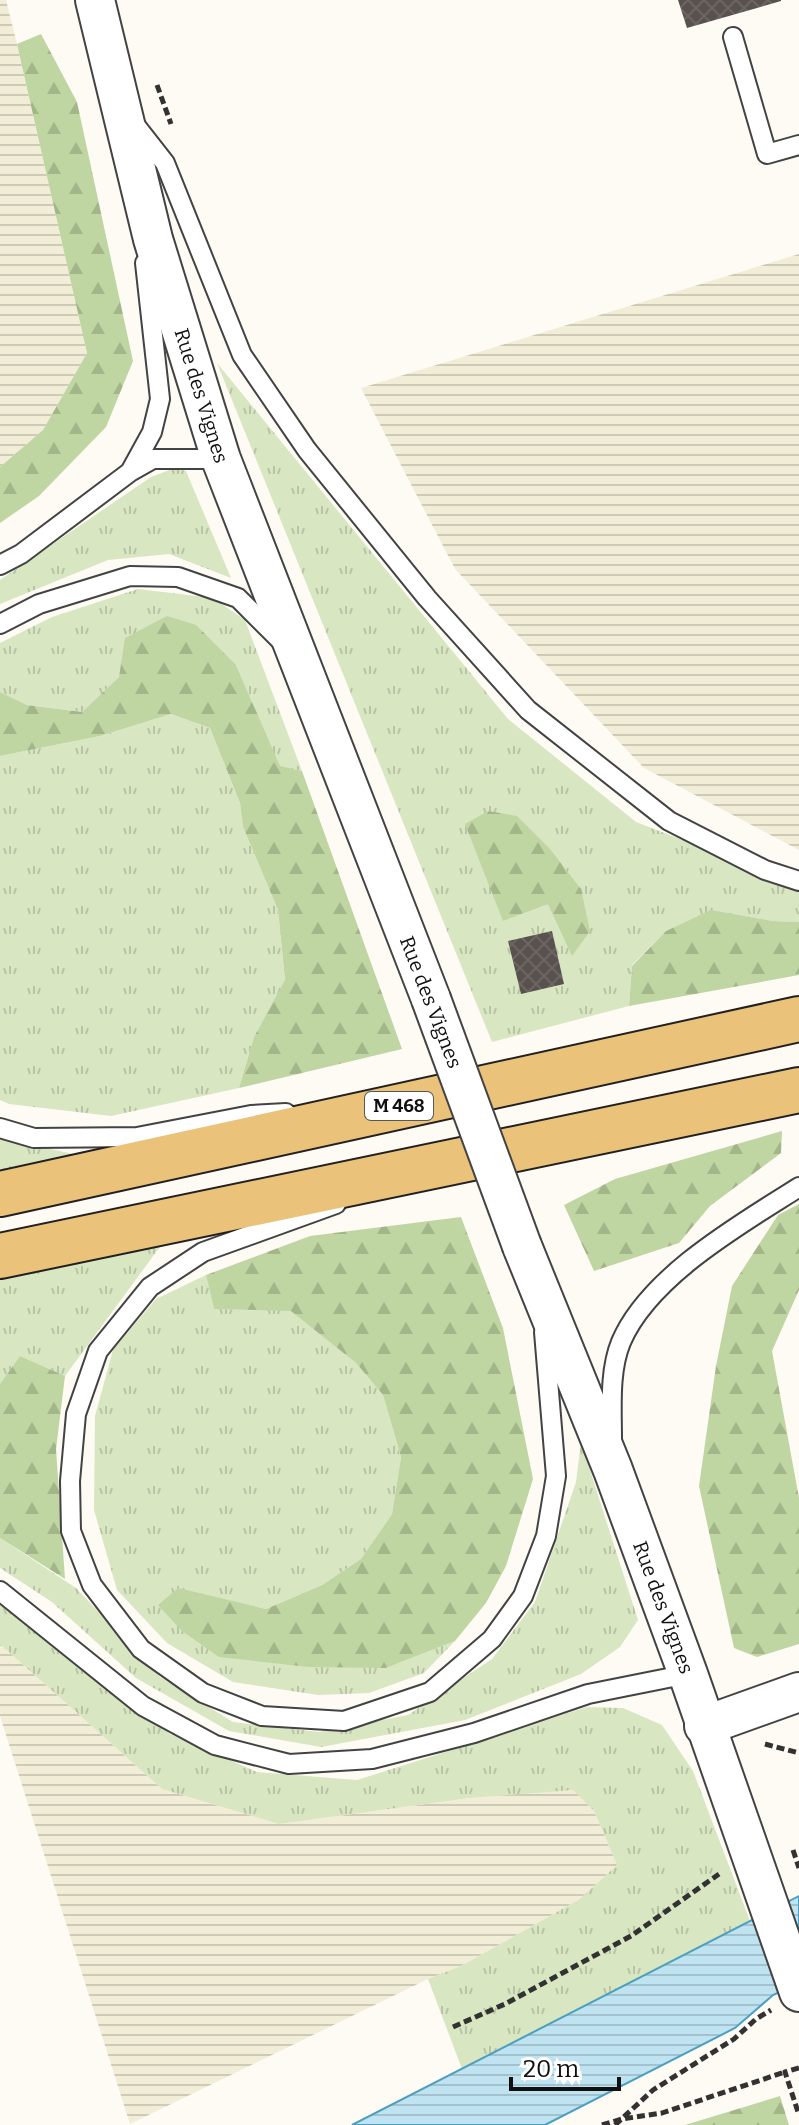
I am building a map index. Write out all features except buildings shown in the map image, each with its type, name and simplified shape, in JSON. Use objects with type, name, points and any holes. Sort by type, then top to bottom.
[{"type":"main road","name":"M 468","points":[[0,1194],[799,1019]]},
{"type":"main road","points":[[0,1256],[799,1090]]},
{"type":"street","name":"Rue des Vignes","points":[[95,0],[153,239],[221,459],[431,999],[522,1246],[613,1470],[754,1863],[788,2000]]},
{"type":"street","points":[[704,1726],[799,1692]]},
{"type":"lane","points":[[733,37],[767,154],[799,145]]},
{"type":"lane","points":[[120,105],[165,163],[242,355],[307,450],[427,598],[528,710],[669,821],[765,870],[799,881]]},
{"type":"lane","points":[[130,472],[152,432],[160,399],[133,157]]},
{"type":"lane","points":[[0,565],[21,554],[130,472],[153,459],[221,459]]},
{"type":"lane","points":[[0,624],[39,604],[130,576],[178,577],[238,598],[301,661]]},
{"type":"lane","points":[[0,1128],[34,1138],[137,1137],[251,1115],[397,1106]]},
{"type":"lane","points":[[425,1168],[298,1220],[203,1252],[150,1287],[98,1351],[76,1414],[70,1481],[71,1531],[92,1585],[141,1649],[203,1693],[262,1716],[344,1721],[430,1692],[492,1639],[523,1596],[546,1536],[556,1476],[541,1293]]},
{"type":"lane","points":[[613,1470],[612,1392],[621,1343],[649,1297],[685,1265],[799,1187]]},
{"type":"lane","points":[[0,1591],[143,1706],[215,1745],[289,1764],[372,1759],[474,1733],[588,1694],[688,1674]]},
{"type":"path","points":[[153,76],[175,135]]},
{"type":"path","points":[[793,1852],[799,1868]]},
{"type":"path","points":[[453,2027],[505,2004],[631,1936],[698,1887],[754,1863]]},
{"type":"path","points":[[615,2125],[653,2090],[734,2039],[756,2019],[788,2000]]},
{"type":"path","points":[[602,2125],[662,2113],[799,2068]]},
{"type":"path","points":[[785,2072],[799,2115]]},
{"type":"shaded area","points":[[0,0],[6,0],[17,44],[87,353],[43,430],[0,467]]},
{"type":"shaded area","points":[[799,254],[799,850],[644,768],[455,569],[361,388]]},
{"type":"shaded area","points":[[0,1644],[162,1789],[279,1824],[470,1798],[573,1789],[594,1811],[617,1865],[580,1899],[461,1966],[428,1979],[130,2124],[0,1716]]},
{"type":"green space","points":[[41,34],[77,102],[133,361],[106,427],[39,496],[0,523],[0,467],[43,430],[87,353],[17,44]]},
{"type":"green space","points":[[217,363],[508,719],[636,822],[799,885],[799,922],[711,911],[666,931],[632,965],[629,1006],[492,1042]]},
{"type":"green space","points":[[175,468],[186,471],[231,578],[169,554],[108,560],[0,604],[0,580],[151,477]]},
{"type":"green space","points":[[138,589],[213,598],[245,620],[302,771],[280,767],[236,665],[119,677],[82,712],[27,705],[0,692],[0,643],[52,617]]},
{"type":"green space","points":[[167,616],[196,625],[236,665],[280,766],[302,771],[402,1049],[239,1088],[254,1037],[285,980],[278,910],[243,827],[240,803],[210,728],[171,714],[100,736],[0,756],[0,692],[27,705],[82,712],[119,677],[125,638]]},
{"type":"green space","points":[[171,714],[210,728],[240,803],[243,827],[278,910],[285,981],[254,1037],[239,1088],[111,1116],[9,1104],[0,1100],[0,756],[100,736]]},
{"type":"green space","points":[[488,811],[517,816],[550,849],[581,889],[590,931],[572,956],[548,904],[503,921],[465,824]]},
{"type":"green space","points":[[711,910],[773,921],[799,922],[799,975],[629,1006],[632,966],[666,931]]},
{"type":"green space","points":[[782,1131],[781,1153],[710,1206],[679,1243],[594,1271],[564,1205],[615,1179]]},
{"type":"green space","points":[[0,1138],[78,1155],[0,1172]]},
{"type":"green space","points":[[799,1204],[799,1290],[772,1351],[799,1498],[799,1644],[757,1657],[734,1648],[699,1486],[716,1366],[732,1286],[778,1215]]},
{"type":"green space","points":[[461,1217],[503,1328],[533,1479],[506,1566],[486,1603],[455,1641],[386,1668],[309,1667],[219,1657],[182,1631],[158,1605],[178,1588],[266,1609],[322,1585],[361,1559],[392,1514],[401,1457],[383,1395],[356,1363],[291,1311],[214,1309],[206,1275],[310,1236]]},
{"type":"green space","points":[[165,1240],[65,1376],[20,1356],[0,1384],[0,1274]]},
{"type":"green space","points":[[206,1275],[214,1309],[291,1310],[356,1363],[383,1395],[401,1457],[392,1514],[361,1559],[322,1585],[266,1609],[178,1589],[158,1605],[386,1668],[455,1641],[424,1673],[369,1693],[318,1695],[233,1682],[167,1643],[117,1590],[94,1510],[95,1416],[113,1350],[156,1299]]},
{"type":"green space","points":[[20,1356],[65,1376],[56,1449],[65,1579],[0,1538],[0,1384]]},
{"type":"green space","points":[[581,1442],[638,1620],[620,1647],[581,1674],[465,1720],[321,1747],[229,1731],[136,1678],[52,1602],[0,1568],[0,1538],[76,1588],[160,1677],[233,1722],[319,1732],[408,1715],[492,1659],[535,1602],[576,1482]]},
{"type":"green space","points":[[0,1605],[170,1734],[257,1772],[357,1780],[587,1707],[623,1708],[662,1725],[693,1771],[750,1921],[462,2069],[428,1979],[461,1966],[580,1899],[617,1865],[594,1811],[573,1790],[470,1798],[279,1824],[162,1789],[0,1644]]},
{"type":"green space","points":[[780,2096],[789,2125],[685,2125]]},
{"type":"water","points":[[799,1896],[799,1983],[773,1995],[735,2028],[545,2125],[352,2125]]}]
